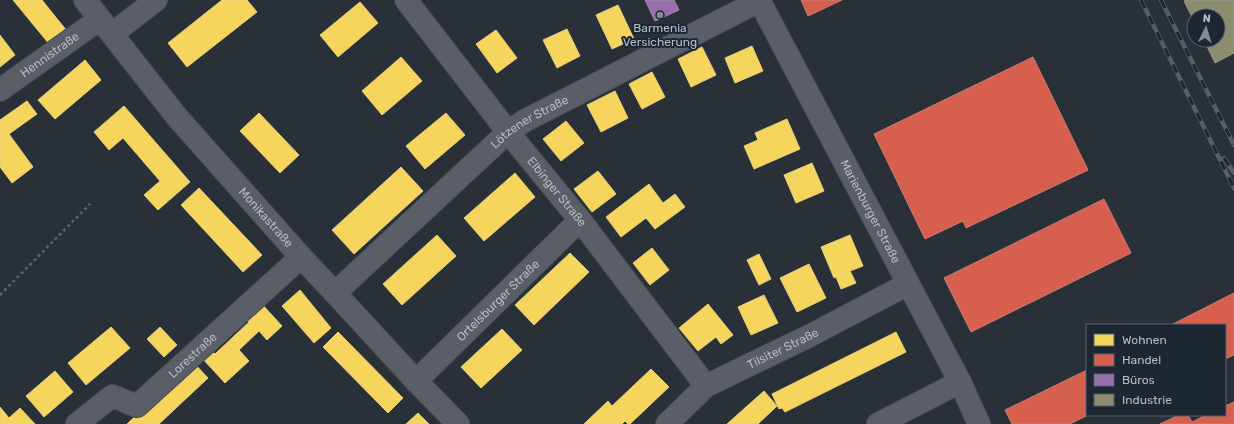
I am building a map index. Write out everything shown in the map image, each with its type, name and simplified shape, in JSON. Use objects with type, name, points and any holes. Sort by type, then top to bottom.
[{"type":"street","name":"Monikastraße","points":[[85,0],[177,117],[301,257],[458,424]]},
{"type":"street","name":"Hennistraße","points":[[0,90],[106,27],[156,0]]},
{"type":"street","name":"Elbinger Straße","points":[[406,0],[508,132],[580,220],[706,386]]},
{"type":"street","name":"Lötzener Straße","points":[[336,293],[508,132],[526,120],[759,1]]},
{"type":"street","name":"Marienburger Straße","points":[[759,1],[960,382],[979,424]]},
{"type":"street","name":"Ortelsburger Straße","points":[[416,381],[580,220]]},
{"type":"street","name":"Lorestraße","points":[[77,424],[112,396],[137,406],[301,257]]},
{"type":"street","name":"Tilsiter Straße","points":[[667,424],[706,386],[811,335],[908,284]]},
{"type":"street","points":[[878,424],[960,382]]},
{"type":"path","points":[[0,295],[90,204]]},
{"type":"building: Wohnen","points":[[13,0],[42,0],[71,36],[54,50]]},
{"type":"building: Wohnen","points":[[222,0],[247,0],[257,12],[187,67],[168,43]]},
{"type":"building: Wohnen","points":[[360,2],[378,23],[338,57],[320,35]]},
{"type":"building: Wohnen","points":[[618,5],[634,39],[612,49],[596,15]]},
{"type":"building: Wohnen","points":[[567,29],[580,56],[557,68],[543,40]]},
{"type":"building: Wohnen","points":[[496,30],[517,58],[497,73],[476,44]]},
{"type":"building: Wohnen","points":[[0,35],[15,55],[0,67]]},
{"type":"building: Wohnen","points":[[752,46],[763,71],[735,83],[725,58]]},
{"type":"building: Wohnen","points":[[702,47],[716,75],[691,87],[678,59]]},
{"type":"building: Wohnen","points":[[401,57],[422,81],[382,115],[362,91]]},
{"type":"building: Wohnen","points":[[85,60],[101,80],[55,119],[38,100]]},
{"type":"building: Wohnen","points":[[652,72],[665,97],[642,109],[629,84]]},
{"type":"building: Wohnen","points":[[615,91],[628,118],[601,132],[587,105]]},
{"type":"building: Wohnen","points":[[27,101],[37,114],[9,134],[33,167],[12,183],[0,167],[0,120]]},
{"type":"building: Wohnen","points":[[124,106],[190,182],[158,210],[144,195],[160,181],[123,138],[109,150],[94,132]]},
{"type":"building: Wohnen","points":[[259,113],[299,155],[280,173],[240,131]]},
{"type":"building: Wohnen","points":[[446,113],[465,135],[425,169],[406,146]]},
{"type":"building: Wohnen","points":[[787,119],[800,149],[754,169],[744,146],[758,140],[755,133]]},
{"type":"building: Wohnen","points":[[566,121],[584,143],[561,161],[543,139]]},
{"type":"building: Wohnen","points":[[812,163],[824,191],[796,203],[784,175]]},
{"type":"building: Wohnen","points":[[401,167],[423,191],[354,254],[332,230]]},
{"type":"building: Wohnen","points":[[598,171],[616,194],[592,212],[574,189]]},
{"type":"building: Wohnen","points":[[515,173],[535,197],[484,241],[464,218]]},
{"type":"building: Wohnen","points":[[649,184],[663,203],[675,194],[685,207],[655,229],[646,218],[621,237],[606,217]]},
{"type":"building: Wohnen","points":[[199,188],[262,255],[243,272],[181,205]]},
{"type":"building: Wohnen","points":[[437,235],[456,256],[402,305],[383,284]]},
{"type":"building: Wohnen","points":[[850,235],[863,266],[850,271],[856,283],[841,289],[836,277],[834,278],[821,247]]},
{"type":"building: Wohnen","points":[[652,248],[669,270],[650,285],[633,263]]},
{"type":"building: Wohnen","points":[[570,253],[589,272],[534,325],[515,305]]},
{"type":"building: Wohnen","points":[[759,254],[771,279],[759,285],[747,260]]},
{"type":"building: Wohnen","points":[[809,264],[826,298],[797,312],[780,278]]},
{"type":"building: Wohnen","points":[[300,290],[331,328],[314,343],[282,306]]},
{"type":"building: Wohnen","points":[[764,295],[778,323],[751,335],[738,307]]},
{"type":"building: Wohnen","points":[[260,302],[282,326],[267,340],[259,331],[239,350],[249,361],[225,383],[200,356],[209,348],[215,354],[249,322],[243,317]]},
{"type":"building: Wohnen","points":[[708,304],[733,335],[721,344],[716,337],[698,351],[679,328]]},
{"type":"building: Wohnen","points":[[111,327],[130,348],[86,385],[68,363]]},
{"type":"building: Wohnen","points":[[160,327],[177,345],[164,357],[147,339]]},
{"type":"building: Wohnen","points":[[502,329],[522,350],[481,388],[461,367]]},
{"type":"building: Wohnen","points":[[338,332],[403,398],[388,413],[323,347]]},
{"type":"building: Wohnen","points":[[896,332],[906,352],[785,412],[782,408],[779,409],[772,394]]},
{"type":"building: Wohnen","points":[[193,362],[208,378],[159,424],[127,424]]},
{"type":"building: Wohnen","points":[[651,369],[669,387],[630,424],[625,421],[622,424],[584,424],[608,401],[612,406]]},
{"type":"building: Wohnen","points":[[55,371],[73,392],[44,417],[26,396]]},
{"type":"building: Wohnen","points":[[764,391],[777,406],[758,424],[727,424]]},
{"type":"building: Wohnen","points":[[0,407],[9,418],[20,408],[35,424],[0,424]]},
{"type":"building: Wohnen","points":[[418,413],[429,424],[406,424]]},
{"type":"building: Handel","points":[[801,0],[842,0],[808,16]]},
{"type":"building: Handel","points":[[1033,57],[1088,170],[966,228],[963,221],[925,239],[874,134]]},
{"type":"building: Handel","points":[[1104,199],[1131,253],[971,332],[944,278]]},
{"type":"building: Handel","points":[[1234,293],[1234,355],[1226,359],[1226,324],[1173,324]]},
{"type":"building: Handel","points":[[1086,370],[1086,416],[1070,424],[1012,424],[1005,410]]},
{"type":"building: Handel","points":[[1234,402],[1234,424],[1160,424],[1177,416],[1189,416],[1192,422],[1204,416],[1226,416],[1226,406]]},
{"type":"building: Büros","name":"Barmenia Versicherung","points":[[645,0],[674,0],[679,10],[655,21]]},
{"type":"building: Industrie","points":[[1234,0],[1234,53],[1215,63],[1208,48],[1226,48],[1226,8],[1188,8],[1184,1]]},
{"type":"railway","points":[[1141,0],[1234,188]]},
{"type":"railway","points":[[1161,0],[1234,145]]},
{"type":"railway","points":[[1224,158],[1234,173]]},
{"type":"place","name":"Barmenia Versicherung","points":[[660,15]]}]
